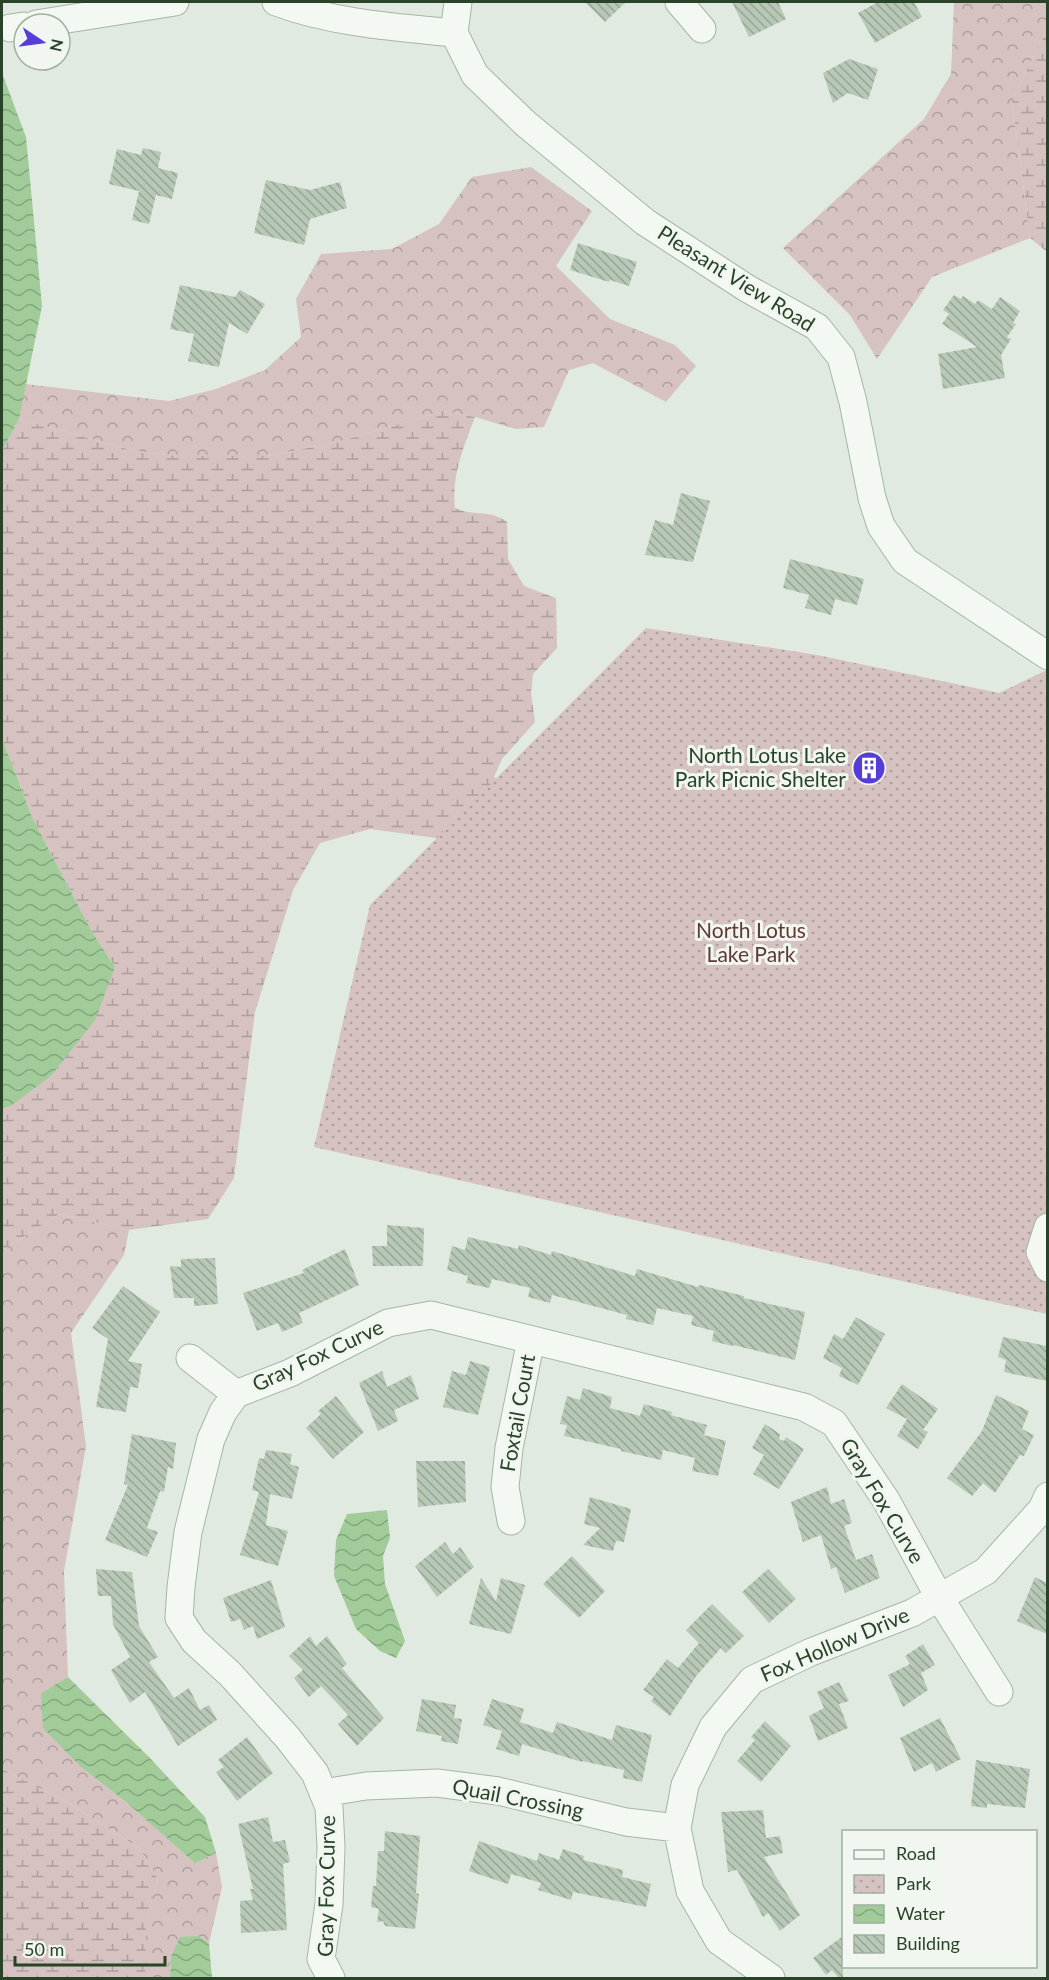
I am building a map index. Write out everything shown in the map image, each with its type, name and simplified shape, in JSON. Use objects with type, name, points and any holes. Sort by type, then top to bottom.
[{"type":"street","points":[[72,18],[175,2]]},
{"type":"street","points":[[276,2],[304,12],[360,23],[454,33],[458,2]]},
{"type":"street","points":[[679,2],[702,29]]},
{"type":"street","name":"Pleasant View Road","points":[[454,33],[475,75],[526,124],[645,222],[748,289],[817,327],[841,357],[853,402],[872,498],[881,526],[893,544],[905,561],[1047,657]]},
{"type":"street","points":[[1047,1227],[1040,1252],[1047,1269]]},
{"type":"street","name":"Gray Fox Curve","points":[[331,1978],[321,1959],[329,1904],[331,1847],[329,1807],[324,1793],[315,1773],[287,1737],[230,1674],[194,1641],[179,1618],[181,1587],[188,1532],[211,1439],[223,1412],[236,1394],[290,1373],[388,1323],[431,1315],[804,1407],[834,1423],[886,1500],[939,1597],[999,1692]]},
{"type":"street","name":"Foxtail Court","points":[[511,1521],[504,1487],[509,1448],[531,1341]]},
{"type":"street","points":[[190,1358],[236,1394]]},
{"type":"street","name":"Fox Hollow Drive","points":[[771,1978],[719,1941],[690,1891],[676,1828],[685,1785],[712,1727],[752,1680],[811,1652],[912,1613],[986,1571],[1042,1509],[1047,1496]]},
{"type":"street","name":"Quail Crossing","points":[[324,1793],[366,1786],[437,1783],[498,1791],[626,1822],[676,1828]]},
{"type":"green space","points":[[954,2],[1047,2],[1047,30],[1012,100],[1030,238],[932,277],[877,359],[850,315],[783,248],[924,119],[951,74]]},
{"type":"green space","points":[[1047,30],[1047,252],[1030,238],[1012,100]]},
{"type":"green space","points":[[531,167],[592,211],[556,266],[610,319],[675,345],[696,366],[666,402],[593,363],[569,370],[544,427],[516,429],[475,417],[443,411],[338,442],[267,456],[177,456],[134,451],[19,419],[25,384],[169,401],[216,389],[265,370],[301,337],[296,299],[321,254],[392,249],[439,224],[472,177]]},
{"type":"green space","points":[[443,411],[475,417],[457,473],[455,508],[488,514],[507,522],[508,559],[524,586],[556,598],[557,648],[533,674],[531,693],[535,722],[502,759],[494,777],[509,790],[518,849],[370,829],[320,843],[293,890],[255,1012],[234,1178],[208,1219],[129,1230],[59,1214],[2,1251],[2,1109],[51,1076],[115,967],[92,932],[32,817],[2,738],[2,451],[19,419],[134,451],[177,456],[267,456],[338,442]]},
{"type":"green space","name":"North Lotus Lake Park","points":[[646,628],[817,655],[999,693],[1047,670],[1047,1314],[314,1147],[370,905]]},
{"type":"green space","points":[[59,1214],[129,1230],[124,1255],[71,1333],[86,1446],[64,1571],[68,1677],[41,1693],[82,1768],[126,1802],[195,1862],[216,1853],[222,1887],[209,1943],[198,1936],[171,1957],[170,1978],[143,1978],[146,1920],[158,1879],[139,1848],[69,1803],[2,1769],[2,1251]]},
{"type":"green space","points":[[2,1769],[69,1803],[139,1848],[158,1879],[146,1920],[145,1978],[2,1978]]},
{"type":"water","points":[[2,73],[26,137],[42,306],[19,419],[2,451]]},
{"type":"water","points":[[2,738],[32,817],[92,932],[115,967],[95,1020],[51,1076],[12,1105],[2,1109]]},
{"type":"water","points":[[387,1510],[390,1538],[383,1556],[385,1584],[405,1641],[396,1658],[380,1651],[356,1629],[334,1576],[336,1540],[347,1514]]},
{"type":"water","points":[[68,1677],[149,1757],[205,1817],[216,1853],[195,1863],[126,1802],[82,1768],[43,1728],[41,1693]]},
{"type":"water","points":[[198,1936],[209,1943],[212,1978],[170,1978],[171,1957],[180,1937]]},
{"type":"building","points":[[585,2],[626,2],[605,22]]},
{"type":"building","points":[[732,2],[778,2],[786,19],[749,37]]},
{"type":"building","points":[[878,2],[914,2],[922,17],[875,43],[858,13]]},
{"type":"building","points":[[849,59],[878,69],[868,100],[848,93],[833,103],[823,73]]},
{"type":"building","points":[[143,148],[161,152],[158,168],[178,173],[172,199],[156,195],[149,224],[132,220],[139,191],[109,184],[117,149],[141,155]]},
{"type":"building","points":[[266,180],[310,190],[340,182],[347,208],[310,219],[304,245],[254,233]]},
{"type":"building","points":[[578,243],[637,262],[629,286],[570,270]]},
{"type":"building","points":[[180,285],[235,297],[240,290],[265,304],[247,334],[229,323],[219,367],[188,361],[194,334],[170,329]]},
{"type":"building","points":[[954,295],[961,299],[963,296],[975,304],[978,300],[992,309],[1000,297],[1020,311],[1013,323],[1016,324],[1007,337],[1011,339],[1001,355],[1005,378],[943,389],[938,354],[977,347],[942,324],[949,314],[943,310]]},
{"type":"building","points":[[681,493],[710,501],[693,562],[645,555],[655,520],[673,525]]},
{"type":"building","points":[[790,559],[864,579],[857,605],[835,599],[831,615],[805,608],[809,595],[783,588]]},
{"type":"building","name":"North Lotus Lake Park Picnic Shelter","points":[[867,749],[884,758],[886,776],[870,785],[854,777],[852,759]]},
{"type":"building","points":[[387,1225],[424,1228],[423,1266],[373,1266],[372,1246],[387,1246]]},
{"type":"building","points":[[468,1237],[518,1249],[519,1245],[551,1255],[552,1251],[635,1276],[637,1269],[698,1287],[699,1285],[805,1312],[795,1360],[712,1341],[714,1331],[691,1325],[693,1316],[657,1308],[653,1325],[626,1319],[627,1315],[552,1295],[550,1303],[528,1297],[530,1288],[492,1279],[489,1288],[466,1283],[468,1276],[447,1270],[452,1246],[465,1250]]},
{"type":"building","points":[[345,1249],[359,1285],[299,1313],[303,1323],[282,1332],[278,1323],[257,1331],[243,1293],[304,1273],[302,1270]]},
{"type":"building","points":[[215,1258],[218,1304],[194,1306],[194,1298],[174,1298],[170,1266],[181,1267],[181,1259]]},
{"type":"building","points":[[123,1286],[160,1312],[128,1361],[142,1364],[138,1388],[130,1387],[126,1412],[96,1407],[108,1339],[92,1328]]},
{"type":"building","points":[[856,1317],[885,1334],[858,1385],[839,1376],[842,1368],[823,1358],[834,1334],[843,1339]]},
{"type":"building","points":[[1003,1337],[1047,1346],[1047,1381],[1004,1372],[1006,1360],[998,1357]]},
{"type":"building","points":[[470,1361],[490,1367],[478,1415],[443,1407],[452,1371],[466,1375]]},
{"type":"building","points":[[382,1371],[387,1387],[411,1375],[419,1399],[394,1410],[398,1421],[378,1431],[359,1383]]},
{"type":"building","points":[[902,1384],[938,1409],[923,1430],[928,1432],[918,1449],[897,1436],[907,1419],[886,1408]]},
{"type":"building","points":[[583,1388],[612,1397],[610,1408],[640,1416],[644,1404],[672,1412],[671,1415],[707,1425],[704,1435],[726,1441],[718,1476],[692,1471],[695,1458],[663,1450],[661,1460],[564,1436],[567,1425],[560,1424],[567,1396],[580,1400]]},
{"type":"building","points":[[996,1395],[1029,1411],[1022,1429],[1034,1435],[1024,1456],[1020,1455],[995,1493],[983,1483],[972,1496],[947,1478],[982,1431]]},
{"type":"building","points":[[336,1396],[364,1432],[333,1459],[306,1428],[321,1414],[318,1411]]},
{"type":"building","points":[[765,1424],[780,1434],[779,1439],[784,1441],[786,1437],[804,1449],[779,1489],[753,1474],[764,1455],[752,1448]]},
{"type":"building","points":[[132,1434],[176,1443],[173,1469],[168,1467],[164,1492],[160,1491],[147,1528],[158,1532],[147,1557],[105,1540],[128,1485],[124,1484]]},
{"type":"building","points":[[266,1450],[292,1454],[290,1464],[299,1467],[292,1499],[270,1494],[266,1525],[288,1531],[278,1566],[240,1555],[259,1492],[252,1490],[259,1458],[264,1459]]},
{"type":"building","points":[[416,1461],[465,1461],[466,1502],[418,1507]]},
{"type":"building","points":[[827,1487],[831,1504],[844,1499],[852,1523],[844,1526],[856,1560],[872,1554],[880,1578],[845,1593],[836,1567],[831,1569],[821,1535],[803,1542],[791,1502]]},
{"type":"building","points":[[590,1497],[631,1509],[624,1542],[616,1541],[613,1551],[583,1545],[600,1528],[584,1524]]},
{"type":"building","points":[[445,1542],[453,1554],[460,1547],[474,1567],[437,1597],[415,1566]]},
{"type":"building","points":[[572,1556],[605,1591],[579,1618],[543,1584]]},
{"type":"building","points":[[96,1569],[132,1572],[139,1626],[158,1657],[149,1662],[174,1698],[189,1688],[200,1710],[209,1705],[217,1720],[178,1746],[145,1692],[130,1703],[111,1670],[130,1657],[113,1624],[111,1596],[98,1596]]},
{"type":"building","points":[[768,1569],[796,1599],[769,1623],[742,1592]]},
{"type":"building","points":[[1035,1577],[1047,1583],[1047,1634],[1017,1621]]},
{"type":"building","points":[[481,1578],[496,1601],[501,1578],[525,1585],[511,1634],[469,1624]]},
{"type":"building","points":[[271,1580],[285,1627],[257,1639],[253,1626],[244,1630],[240,1619],[231,1622],[223,1598]]},
{"type":"building","points":[[712,1604],[744,1636],[726,1653],[721,1648],[697,1675],[670,1716],[651,1701],[654,1697],[643,1690],[667,1659],[678,1668],[699,1643],[686,1630]]},
{"type":"building","points":[[310,1636],[316,1646],[327,1636],[347,1664],[342,1668],[384,1718],[357,1746],[338,1724],[348,1715],[321,1686],[309,1697],[294,1678],[303,1670],[289,1656]]},
{"type":"building","points":[[923,1644],[935,1665],[921,1673],[928,1690],[903,1707],[888,1675],[910,1664],[905,1656]]},
{"type":"building","points":[[839,1682],[849,1701],[839,1704],[848,1728],[818,1741],[809,1716],[824,1708],[817,1692]]},
{"type":"building","points":[[422,1699],[456,1705],[454,1718],[462,1719],[458,1744],[441,1741],[442,1736],[416,1731]]},
{"type":"building","points":[[492,1699],[524,1709],[520,1722],[553,1733],[557,1722],[612,1740],[616,1725],[652,1735],[642,1782],[623,1778],[624,1770],[582,1762],[522,1744],[519,1756],[496,1749],[502,1731],[483,1725]]},
{"type":"building","points":[[940,1718],[961,1759],[936,1772],[932,1763],[914,1772],[900,1738]]},
{"type":"building","points":[[765,1721],[791,1746],[761,1782],[737,1761],[755,1740],[751,1737]]},
{"type":"building","points":[[247,1737],[273,1773],[237,1801],[216,1772],[224,1767],[218,1760]]},
{"type":"building","points":[[976,1760],[1030,1769],[1025,1808],[987,1804],[987,1808],[971,1806]]},
{"type":"building","points":[[763,1810],[766,1838],[780,1836],[783,1853],[764,1857],[800,1915],[780,1931],[768,1913],[763,1917],[737,1870],[728,1872],[721,1812]]},
{"type":"building","points":[[268,1817],[273,1842],[285,1840],[290,1862],[283,1864],[287,1930],[241,1933],[240,1901],[253,1900],[250,1889],[253,1889],[238,1824]]},
{"type":"building","points":[[385,1831],[420,1836],[416,1893],[419,1894],[415,1929],[385,1926],[383,1921],[377,1922],[379,1909],[371,1907],[373,1886],[376,1886],[378,1851],[384,1851]]},
{"type":"building","points":[[479,1841],[537,1861],[539,1853],[559,1860],[563,1849],[584,1856],[583,1860],[623,1870],[622,1877],[651,1884],[646,1907],[573,1892],[571,1900],[538,1890],[541,1883],[511,1874],[508,1884],[469,1871]]},
{"type":"building","points":[[842,1937],[843,1978],[839,1978],[832,1970],[826,1975],[813,1958]]},
{"type":"place","name":"North Lotus Lake Park Picnic Shelter","points":[[869,768]]}]
